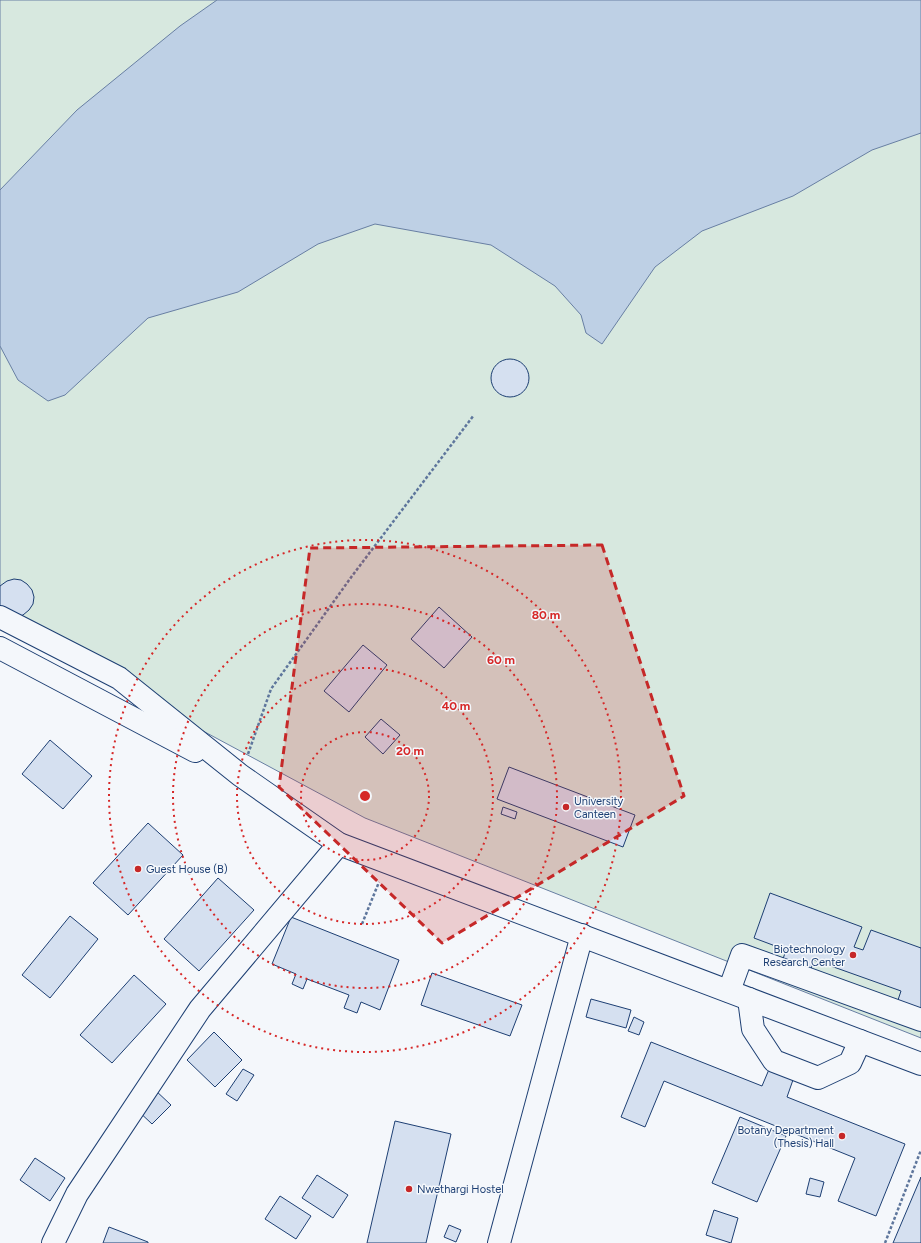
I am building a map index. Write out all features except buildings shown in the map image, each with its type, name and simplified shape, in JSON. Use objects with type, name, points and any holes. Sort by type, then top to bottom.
[{"type":"street","points":[[0,617],[120,678],[240,775],[339,844],[921,1064]]},
{"type":"street","points":[[0,648],[240,775]]},
{"type":"street","points":[[53,1243],[76,1194],[200,1008],[339,844]]},
{"type":"street","points":[[499,1243],[582,935]]},
{"type":"street","points":[[729,991],[742,955],[921,1020]]},
{"type":"street","points":[[750,999],[753,1029],[774,1061],[818,1078],[850,1063],[860,1041]]},
{"type":"path","points":[[240,775],[272,689],[352,576],[474,415]]},
{"type":"path","points":[[362,924],[387,862]]},
{"type":"path","points":[[885,1243],[921,1150]]},
{"type":"highlighted area","points":[[602,545],[684,796],[442,943],[279,787],[310,548]]},
{"type":"shaded area","points":[[0,0],[921,0],[921,1038],[365,818],[0,622]]},
{"type":"water","points":[[217,0],[921,0],[921,133],[872,150],[793,196],[702,231],[655,267],[602,344],[586,333],[581,315],[555,286],[491,245],[375,224],[318,244],[238,292],[148,318],[65,395],[48,401],[18,380],[0,346],[0,190],[77,110],[180,26]]},
{"type":"place","name":"University Canteen","points":[[566,807]]},
{"type":"place","name":"Guest House (B)","points":[[138,869]]},
{"type":"place","name":"Biotechnology Research Center","points":[[853,955]]},
{"type":"place","name":"Botany Department (Thesis) Hall","points":[[842,1136]]},
{"type":"place","name":"Nwethargi Hostel","points":[[409,1189]]}]
